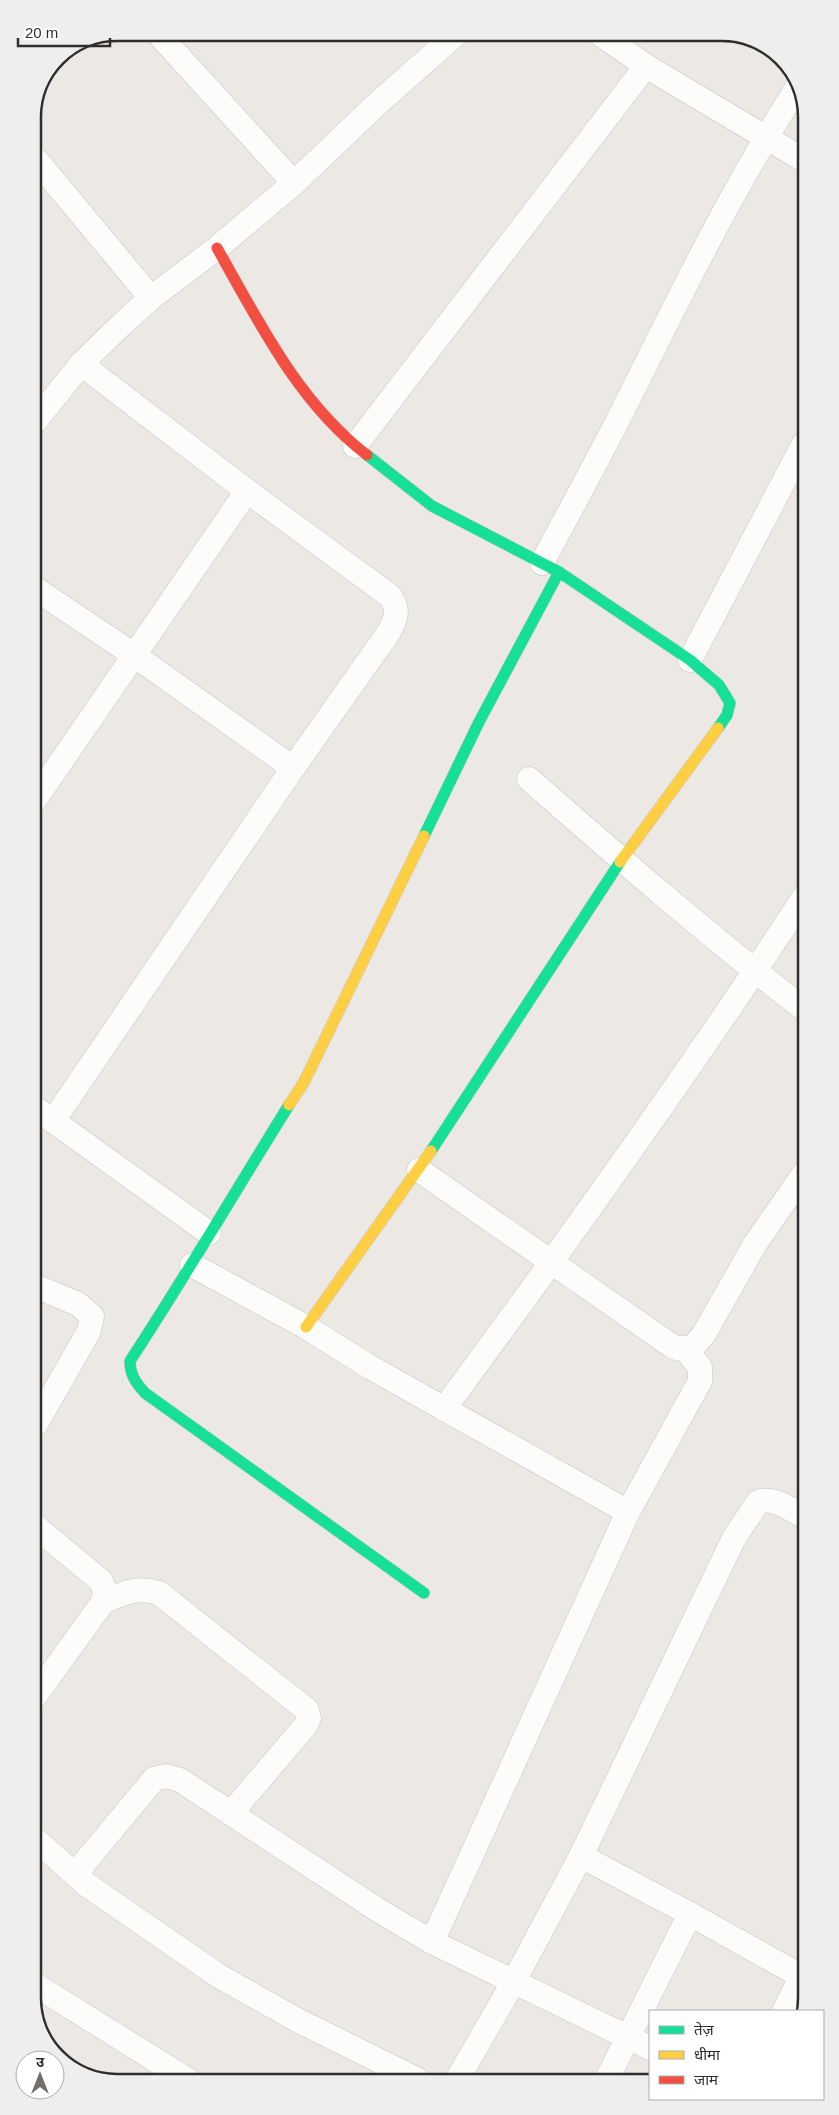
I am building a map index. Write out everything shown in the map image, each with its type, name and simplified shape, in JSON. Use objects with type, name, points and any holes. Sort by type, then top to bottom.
[{"type":"street","points":[[165,41],[294,183]]},
{"type":"street","points":[[41,411],[81,364],[121,325],[151,298],[217,248],[294,183],[444,41]]},
{"type":"street","points":[[610,41],[646,66],[798,156]]},
{"type":"street","points":[[355,446],[646,66]]},
{"type":"street","points":[[424,1593],[145,1393],[132,1378],[129,1370],[133,1354],[192,1265],[209,1233],[304,1082],[479,722],[664,324],[765,137],[794,92]]},
{"type":"street","points":[[41,166],[151,298]]},
{"type":"street","points":[[217,248],[288,369],[313,402],[355,446],[432,506],[550,568],[690,660],[719,685],[730,703],[727,715],[621,860],[419,1170],[306,1327]]},
{"type":"street","points":[[81,364],[247,491],[390,596],[397,610],[396,619],[390,632],[44,1115],[209,1233]]},
{"type":"street","points":[[690,660],[798,455]]},
{"type":"street","points":[[41,791],[247,491]]},
{"type":"street","points":[[41,593],[134,655],[293,768]]},
{"type":"street","points":[[528,779],[621,860],[798,1004]]},
{"type":"street","points":[[444,1409],[553,1261],[755,971],[798,906]]},
{"type":"street","points":[[419,1170],[553,1261],[672,1346],[685,1349],[692,1348],[704,1334],[755,1244],[798,1182]]},
{"type":"street","points":[[192,1265],[306,1327],[370,1367],[628,1512]]},
{"type":"street","points":[[41,1289],[78,1304],[92,1316],[89,1331],[41,1415]]},
{"type":"street","points":[[432,1942],[628,1512],[700,1381],[700,1367],[685,1349]]},
{"type":"street","points":[[460,2074],[514,1981],[581,1856],[734,1538],[758,1502],[765,1499],[772,1500],[798,1513]]},
{"type":"street","points":[[41,1531],[101,1581],[105,1591],[103,1602],[41,1688]]},
{"type":"street","points":[[103,1602],[130,1591],[144,1589],[159,1593],[307,1710],[309,1718],[306,1725],[231,1813]]},
{"type":"street","points":[[76,1874],[154,1779],[166,1776],[180,1780],[378,1910],[432,1942],[649,2047]]},
{"type":"street","points":[[41,1844],[87,1885],[219,1976],[297,2020],[406,2074]]},
{"type":"street","points":[[581,1856],[798,1970]]},
{"type":"street","points":[[609,2074],[690,1914]]},
{"type":"street","points":[[785,2010],[798,1986]]},
{"type":"street","points":[[41,1988],[178,2074]]},
{"type":"traffic: fast","points":[[367,455],[432,506],[559,572],[690,660],[719,685],[730,703],[727,715],[718,728]]},
{"type":"traffic: fast","points":[[424,836],[479,722],[559,572]]},
{"type":"traffic: fast","points":[[431,1151],[620,862]]},
{"type":"traffic: fast","points":[[289,1105],[130,1361],[132,1375],[145,1393],[424,1593]]},
{"type":"traffic: slow","points":[[620,862],[718,728]]},
{"type":"traffic: slow","points":[[289,1105],[304,1082],[424,836]]},
{"type":"traffic: slow","points":[[306,1327],[431,1151]]},
{"type":"traffic: jam","points":[[217,248],[265,332],[300,386],[342,434],[367,455]]}]
